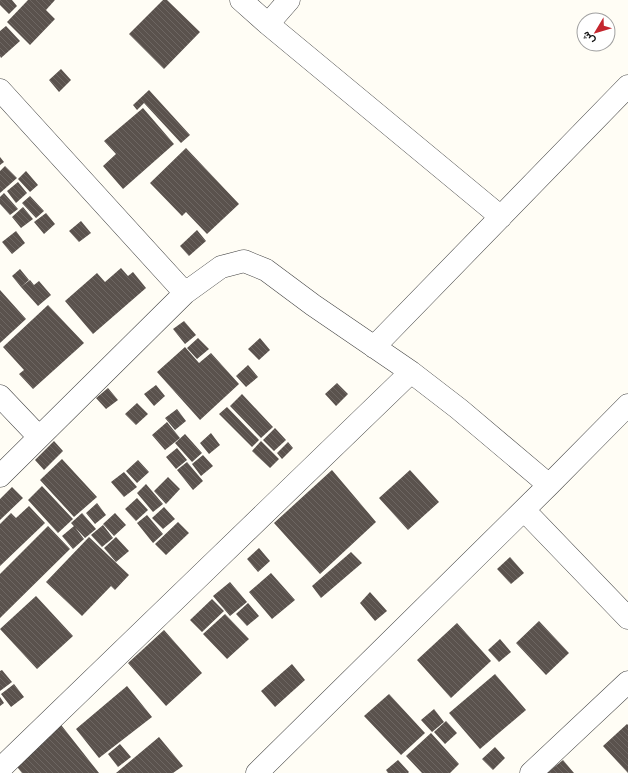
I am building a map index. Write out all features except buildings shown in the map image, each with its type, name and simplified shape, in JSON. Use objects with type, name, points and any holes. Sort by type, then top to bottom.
[{"type":"street","points":[[241,0],[501,217]]},
{"type":"street","points":[[268,24],[289,0]]},
{"type":"street","points":[[374,347],[628,86]]},
{"type":"street","points":[[0,90],[185,293]]},
{"type":"street","points":[[0,476],[185,293],[221,267],[244,261],[266,270],[313,305],[412,372],[459,409],[549,485]]},
{"type":"street","points":[[0,769],[132,640],[412,372]]},
{"type":"street","points":[[0,396],[39,437]]},
{"type":"street","points":[[257,773],[524,510],[628,405]]},
{"type":"street","points":[[524,510],[628,618]]},
{"type":"street","points":[[531,773],[628,682]]}]
